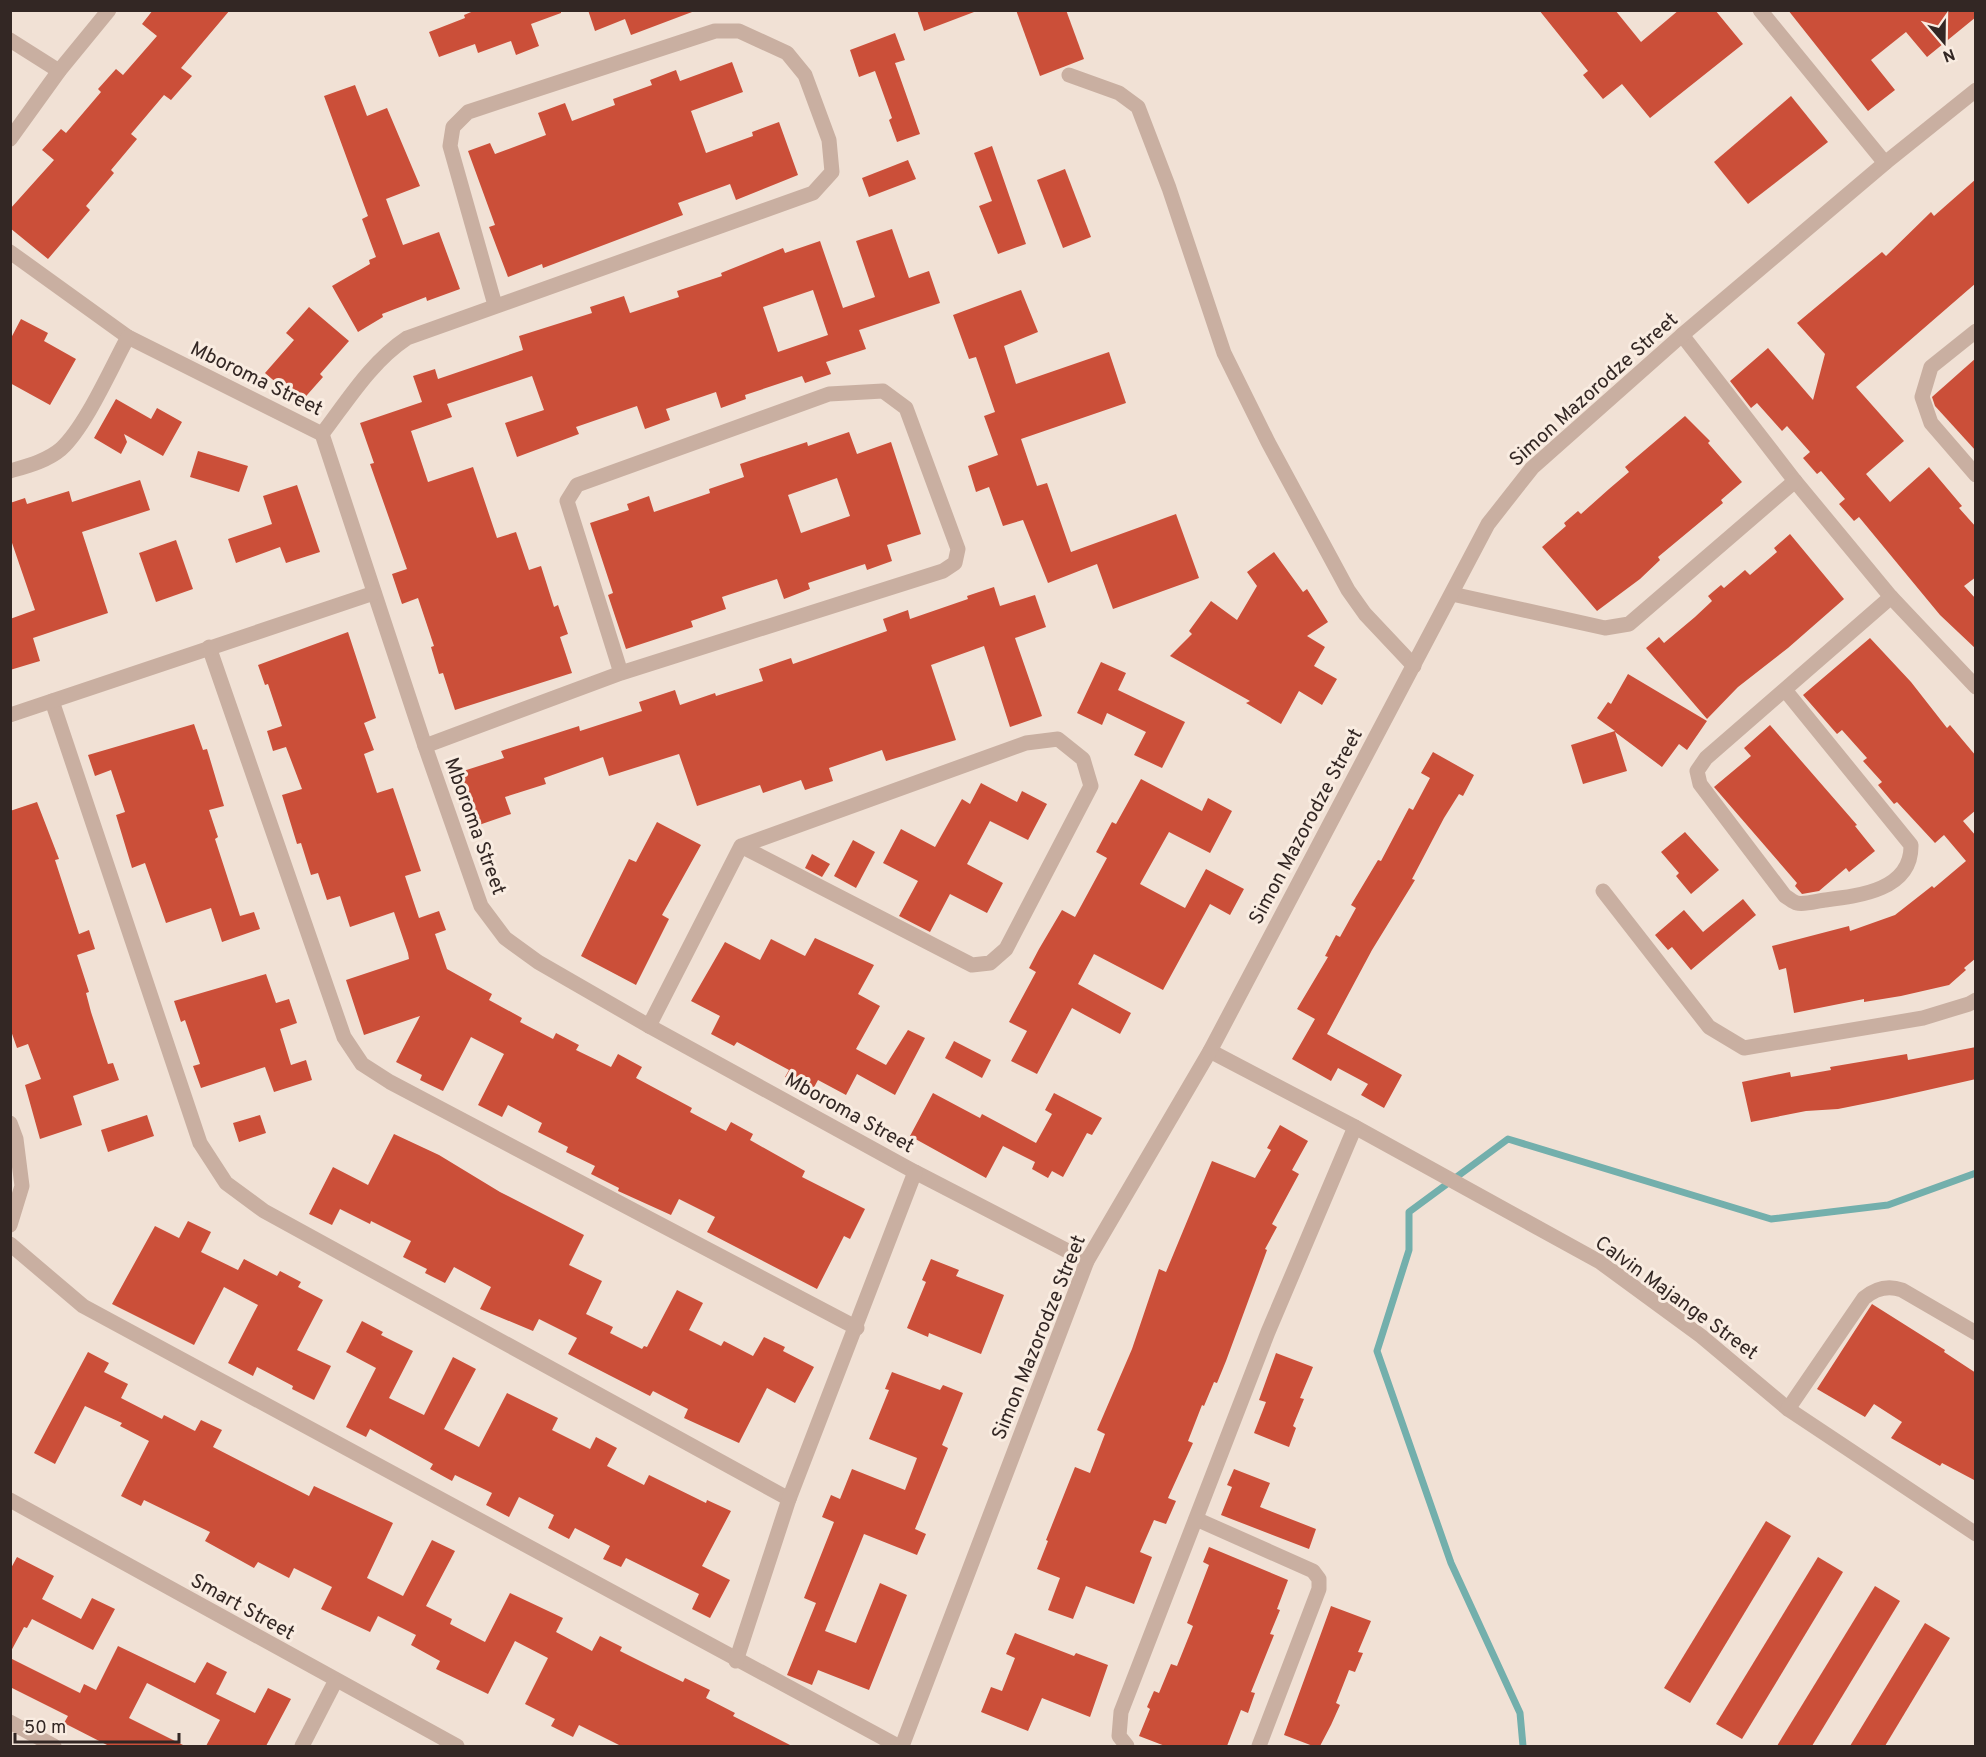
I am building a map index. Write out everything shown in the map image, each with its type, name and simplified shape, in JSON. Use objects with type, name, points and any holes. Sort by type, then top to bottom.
[{"type":"street","points":[[10,139],[59,71],[109,10]]},
{"type":"street","points":[[1760,10],[1885,163]]},
{"type":"street","points":[[322,434],[388,350],[407,338],[813,193],[832,172],[829,140],[805,75],[787,53],[739,31],[715,31],[468,112],[453,127],[450,146],[495,305]]},
{"type":"street","points":[[10,40],[59,71]]},
{"type":"street","points":[[1069,75],[1119,93],[1138,107],[1224,353],[1348,590],[1365,614],[1414,666]]},
{"type":"street","name":"Simon Mazorodze Street","points":[[900,1746],[1087,1261],[1210,1051],[1488,524],[1532,468],[1682,335],[1885,163],[1976,90]]},
{"type":"street","name":"Mboroma Street","points":[[10,252],[128,337],[322,434],[425,746],[481,906],[505,938],[538,962],[650,1026],[915,1172],[1087,1261]]},
{"type":"street","points":[[1976,331],[1932,368],[1922,397],[1931,423],[1976,476]]},
{"type":"street","points":[[1682,335],[1795,481],[1891,597],[1976,687]]},
{"type":"street","points":[[10,471],[33,465],[61,449],[81,423],[128,337]]},
{"type":"street","points":[[425,746],[621,673],[943,571],[955,563],[958,549],[906,408],[883,391],[829,394],[576,485],[567,501],[621,673]]},
{"type":"street","points":[[1452,594],[1605,628],[1629,624],[1795,481]]},
{"type":"street","points":[[10,715],[374,594]]},
{"type":"street","points":[[1785,690],[1911,845],[1911,857],[1905,869],[1890,884],[1869,894],[1798,904],[1785,896],[1700,783],[1697,771],[1706,758],[1891,597]]},
{"type":"street","points":[[209,647],[344,1037],[363,1064],[390,1082],[857,1328]]},
{"type":"street","points":[[52,701],[200,1143],[226,1183],[264,1211],[789,1499]]},
{"type":"street","points":[[650,1026],[741,846],[1026,743],[1058,739],[1083,759],[1091,786],[1006,949],[990,963],[972,965],[741,846]]},
{"type":"street","points":[[1603,891],[1710,1027],[1744,1048],[1923,1018],[1976,1000]]},
{"type":"street","name":"Calvin Majange Street","points":[[1210,1051],[1355,1127],[1600,1262],[1701,1336],[1788,1409],[1976,1534]]},
{"type":"street","points":[[10,1124],[16,1139],[22,1186],[10,1225]]},
{"type":"street","points":[[1126,1746],[1119,1736],[1121,1712],[1268,1332],[1355,1127]]},
{"type":"street","points":[[736,1661],[789,1499],[857,1328],[915,1172]]},
{"type":"street","points":[[10,1244],[83,1306],[736,1661],[900,1746]]},
{"type":"street","points":[[1788,1409],[1864,1298],[1881,1288],[1892,1287],[1902,1290],[1976,1333]]},
{"type":"street","name":"Smart Street","points":[[10,1500],[335,1682],[457,1746]]},
{"type":"street","points":[[1196,1520],[1313,1571],[1319,1579],[1319,1589],[1259,1746]]},
{"type":"street","points":[[302,1746],[335,1682]]},
{"type":"street","points":[[10,1722],[54,1746]]},
{"type":"building","points":[[153,10],[230,10],[181,68],[192,76],[171,100],[164,95],[131,134],[137,139],[111,170],[114,173],[86,206],[90,210],[48,259],[10,228],[10,209],[54,160],[42,150],[61,129],[66,133],[101,92],[98,89],[116,69],[123,75],[157,36],[142,24]]},
{"type":"building","points":[[476,10],[561,10],[561,13],[531,24],[539,46],[516,55],[511,41],[478,53],[475,44],[439,57],[429,32],[465,18],[464,15]]},
{"type":"building","points":[[588,10],[691,10],[692,12],[631,35],[625,19],[595,31]]},
{"type":"building","points":[[917,10],[974,10],[974,12],[924,31]]},
{"type":"building","points":[[1016,10],[1066,10],[1084,59],[1040,76]]},
{"type":"building","points":[[1539,10],[1615,10],[1641,42],[1679,10],[1715,10],[1743,44],[1650,118],[1622,84],[1603,99],[1583,75],[1588,71]]},
{"type":"building","points":[[1788,10],[1976,10],[1976,17],[1927,57],[1906,32],[1871,60],[1895,90],[1868,111]]},
{"type":"building","points":[[895,33],[905,60],[895,63],[920,134],[897,142],[889,120],[892,118],[875,71],[859,77],[850,50]]},
{"type":"building","points":[[732,62],[743,92],[691,111],[706,153],[753,136],[752,132],[779,122],[798,175],[736,200],[730,184],[678,203],[683,215],[543,268],[542,264],[508,277],[489,227],[495,225],[468,151],[490,143],[495,154],[546,135],[538,113],[565,103],[572,121],[615,105],[613,99],[652,85],[650,80],[676,70],[680,81]]},
{"type":"building","points":[[355,85],[367,116],[387,108],[420,186],[386,199],[403,245],[439,232],[460,289],[427,301],[426,297],[382,314],[383,317],[358,332],[332,286],[370,264],[369,260],[376,257],[362,219],[368,216],[324,96]]},
{"type":"building","points":[[1791,96],[1828,142],[1748,204],[1714,162]]},
{"type":"building","points":[[992,146],[1026,244],[998,254],[979,206],[992,201],[974,153]]},
{"type":"building","points":[[908,160],[916,179],[869,197],[862,178]]},
{"type":"building","points":[[1065,169],[1091,237],[1063,248],[1037,180]]},
{"type":"building","points":[[1976,179],[1976,283],[1856,387],[1904,441],[1866,474],[1890,502],[1929,467],[1962,506],[1959,508],[1976,527],[1976,577],[1964,586],[1976,599],[1976,649],[1940,615],[1859,517],[1854,521],[1839,504],[1845,499],[1821,471],[1817,474],[1803,458],[1810,452],[1787,426],[1782,431],[1757,403],[1751,408],[1730,381],[1768,348],[1813,400],[1825,354],[1797,323],[1882,252],[1886,256],[1931,212],[1934,216]]},
{"type":"building","points":[[892,229],[909,278],[929,271],[940,303],[859,330],[866,349],[826,362],[831,374],[805,383],[802,376],[745,395],[746,399],[721,408],[716,392],[666,409],[670,420],[645,429],[637,406],[576,427],[579,434],[517,457],[505,423],[544,410],[532,376],[447,404],[452,417],[411,431],[428,482],[473,467],[497,538],[516,532],[529,570],[541,566],[554,607],[558,605],[568,634],[560,637],[572,673],[455,710],[443,673],[439,674],[431,647],[434,646],[418,598],[402,604],[392,574],[407,569],[370,464],[374,463],[360,423],[422,402],[413,376],[435,369],[438,379],[523,350],[519,336],[592,313],[590,307],[624,296],[630,313],[679,297],[677,291],[722,276],[721,273],[783,248],[785,253],[820,241],[843,308],[875,297],[856,241]],"holes":[[[813,290],[828,335],[778,352],[763,307]]]},
{"type":"building","points":[[1021,290],[1038,332],[1004,346],[1016,384],[1109,352],[1126,403],[1021,439],[1037,486],[1047,483],[1071,552],[1176,514],[1199,578],[1113,609],[1097,564],[1048,583],[1023,520],[1003,526],[989,487],[976,492],[968,466],[998,455],[984,416],[995,412],[976,357],[969,359],[953,315]]},
{"type":"building","points":[[309,307],[349,341],[320,374],[323,377],[300,403],[265,373],[294,340],[286,333]]},
{"type":"building","points":[[21,319],[48,333],[44,341],[76,359],[50,405],[10,383],[10,340]]},
{"type":"building","points":[[1976,358],[1976,451],[1935,406],[1932,397]]},
{"type":"building","points":[[116,399],[151,419],[157,408],[182,422],[163,456],[124,434],[127,442],[121,454],[94,438]]},
{"type":"building","points":[[1685,416],[1710,441],[1708,443],[1742,482],[1721,500],[1723,503],[1658,557],[1660,560],[1640,579],[1597,611],[1542,547],[1566,526],[1564,523],[1578,511],[1581,514],[1629,472],[1625,467]]},
{"type":"building","points":[[849,432],[857,454],[891,442],[921,534],[887,545],[892,561],[867,570],[865,564],[808,583],[810,589],[784,599],[777,579],[722,597],[726,609],[691,621],[693,627],[626,649],[608,595],[613,593],[590,523],[629,510],[627,504],[649,496],[654,512],[710,493],[709,489],[744,477],[740,464],[807,442],[808,446]],"holes":[[[837,478],[850,516],[801,533],[788,495]]]},
{"type":"building","points":[[198,451],[248,466],[239,492],[190,477]]},
{"type":"building","points":[[140,480],[150,510],[82,532],[108,613],[33,638],[40,661],[10,670],[10,619],[35,610],[10,537],[10,503],[25,498],[27,504],[69,491],[72,502]]},
{"type":"building","points":[[297,485],[320,552],[286,563],[280,547],[236,563],[228,539],[272,524],[263,496]]},
{"type":"building","points":[[1790,534],[1844,599],[1788,648],[1738,687],[1707,719],[1646,648],[1659,637],[1664,643],[1695,617],[1712,601],[1708,596],[1721,585],[1724,588],[1745,570],[1750,575],[1777,552],[1774,548]]},
{"type":"building","points":[[176,540],[193,589],[156,602],[139,553]]},
{"type":"building","points":[[1274,552],[1303,592],[1307,589],[1328,622],[1307,636],[1325,647],[1314,666],[1337,679],[1322,705],[1299,691],[1281,724],[1246,703],[1250,701],[1170,656],[1192,634],[1189,631],[1211,601],[1237,620],[1257,586],[1247,572]]},
{"type":"building","points":[[994,587],[1000,606],[1035,595],[1046,627],[1015,638],[1042,716],[1010,727],[984,646],[931,665],[956,740],[886,761],[882,750],[829,768],[833,781],[805,790],[801,780],[763,793],[760,785],[697,806],[679,754],[609,776],[603,757],[544,778],[546,784],[505,797],[511,814],[476,826],[457,773],[504,758],[501,751],[579,726],[580,731],[642,711],[639,702],[675,690],[680,705],[715,693],[716,696],[763,681],[759,669],[791,658],[793,664],[887,631],[883,619],[908,610],[910,619],[968,599],[967,596]]},
{"type":"building","points":[[348,632],[376,718],[364,723],[374,750],[364,754],[377,793],[393,788],[421,871],[405,876],[419,918],[439,911],[446,930],[435,934],[447,969],[492,994],[489,1000],[522,1018],[520,1022],[553,1039],[556,1033],[579,1045],[576,1050],[611,1067],[618,1054],[642,1067],[636,1078],[692,1108],[690,1112],[726,1131],[731,1122],[753,1134],[750,1140],[805,1171],[802,1177],[865,1209],[850,1239],[844,1236],[817,1289],[707,1232],[715,1217],[679,1199],[671,1215],[618,1191],[619,1188],[591,1174],[595,1166],[566,1152],[568,1147],[538,1132],[542,1123],[508,1105],[502,1117],[478,1105],[504,1054],[471,1037],[443,1091],[420,1080],[422,1075],[396,1062],[420,1016],[364,1035],[346,980],[409,959],[408,953],[394,912],[350,927],[340,896],[327,900],[318,873],[311,875],[301,843],[297,844],[282,795],[302,789],[286,747],[273,751],[267,731],[282,726],[268,684],[265,685],[258,665]]},
{"type":"building","points":[[1870,638],[1911,682],[1947,728],[1950,725],[1976,756],[1976,810],[1963,821],[1976,836],[1976,958],[1949,985],[1901,996],[1864,1002],[1864,999],[1794,1013],[1786,968],[1779,970],[1772,946],[1849,926],[1850,931],[1895,915],[1932,886],[1934,888],[1966,861],[1944,835],[1935,843],[1897,802],[1894,804],[1878,785],[1882,782],[1863,761],[1867,758],[1842,730],[1837,734],[1803,695]]},
{"type":"building","points":[[1101,662],[1126,673],[1118,690],[1185,722],[1162,768],[1134,755],[1146,732],[1107,713],[1102,725],[1077,713]]},
{"type":"building","points":[[1628,674],[1707,721],[1687,750],[1679,744],[1662,767],[1615,732],[1627,771],[1583,784],[1571,745],[1615,731],[1597,718],[1608,702],[1611,704]]},
{"type":"building","points":[[194,724],[203,750],[207,749],[224,806],[209,810],[218,837],[215,839],[240,916],[254,912],[260,929],[222,942],[211,908],[166,923],[145,863],[132,868],[116,815],[125,812],[111,770],[95,776],[88,755]]},
{"type":"building","points":[[1770,725],[1857,825],[1855,826],[1875,851],[1849,872],[1846,868],[1819,891],[1802,894],[1795,886],[1797,883],[1714,787],[1751,756],[1744,748]]},
{"type":"building","points":[[1433,752],[1474,775],[1463,796],[1459,794],[1444,818],[1412,879],[1415,880],[1372,950],[1327,1034],[1402,1075],[1384,1108],[1361,1095],[1368,1084],[1338,1068],[1331,1081],[1292,1059],[1315,1019],[1297,1009],[1328,957],[1325,956],[1336,935],[1340,937],[1356,908],[1351,905],[1378,860],[1381,861],[1409,808],[1413,810],[1430,778],[1421,773]]},
{"type":"building","points":[[1141,779],[1202,811],[1208,798],[1232,811],[1210,853],[1169,832],[1140,884],[1185,908],[1206,869],[1244,889],[1230,915],[1210,904],[1163,990],[1094,954],[1078,984],[1131,1013],[1120,1034],[1072,1008],[1037,1074],[1011,1061],[1027,1031],[1009,1022],[1036,972],[1029,968],[1039,949],[1062,910],[1075,917],[1107,858],[1096,852],[1112,822],[1116,824]]},
{"type":"building","points":[[981,783],[1017,802],[1022,791],[1047,804],[1028,840],[990,821],[967,864],[1003,883],[987,913],[950,894],[930,932],[899,916],[918,881],[883,863],[901,829],[935,847],[962,799],[970,804]]},
{"type":"building","points":[[37,802],[59,859],[55,860],[79,934],[89,930],[95,949],[77,955],[89,992],[86,993],[91,1012],[108,1064],[113,1063],[119,1080],[73,1096],[82,1125],[40,1139],[25,1085],[41,1079],[28,1044],[17,1048],[10,1028],[10,811]]},
{"type":"building","points":[[657,822],[701,845],[662,915],[669,919],[636,985],[581,956],[629,859],[636,862]]},
{"type":"building","points":[[1685,832],[1719,870],[1691,894],[1676,876],[1679,873],[1661,852]]},
{"type":"building","points":[[853,840],[875,852],[856,888],[834,876]]},
{"type":"building","points":[[812,854],[830,864],[822,877],[805,868]]},
{"type":"building","points":[[1743,899],[1756,915],[1691,970],[1672,947],[1668,950],[1655,935],[1684,910],[1703,932]]},
{"type":"building","points":[[815,938],[874,965],[858,994],[880,1006],[856,1049],[886,1065],[908,1030],[925,1038],[895,1095],[857,1074],[846,1095],[818,1080],[812,1091],[785,1077],[789,1070],[737,1042],[734,1046],[711,1034],[720,1016],[691,1001],[725,942],[760,960],[771,939],[805,956]]},
{"type":"building","points":[[266,974],[276,1003],[289,999],[297,1023],[280,1029],[291,1065],[306,1060],[312,1080],[274,1092],[265,1067],[201,1088],[193,1066],[200,1064],[185,1020],[181,1022],[174,1001]]},
{"type":"building","points":[[954,1041],[991,1060],[982,1078],[945,1058]]},
{"type":"building","points":[[1976,1047],[1976,1079],[1838,1109],[1806,1111],[1751,1122],[1742,1082],[1790,1072],[1791,1077],[1831,1070],[1830,1067],[1907,1054],[1908,1060]]},
{"type":"building","points":[[933,1093],[980,1118],[982,1114],[1036,1143],[1052,1114],[1045,1110],[1054,1093],[1102,1118],[1092,1135],[1087,1133],[1063,1177],[1052,1171],[1048,1178],[1032,1169],[1035,1162],[1003,1146],[986,1178],[910,1136]]},
{"type":"building","points":[[147,1115],[154,1136],[108,1152],[101,1130]]},
{"type":"building","points":[[260,1115],[266,1133],[239,1142],[233,1123]]},
{"type":"building","points":[[1280,1125],[1308,1141],[1292,1170],[1299,1174],[1272,1224],[1277,1227],[1265,1249],[1267,1250],[1226,1361],[1217,1383],[1214,1382],[1204,1406],[1202,1405],[1188,1441],[1193,1443],[1168,1498],[1176,1501],[1166,1524],[1154,1520],[1140,1552],[1152,1557],[1134,1604],[1086,1586],[1073,1619],[1048,1610],[1060,1578],[1037,1569],[1048,1541],[1046,1540],[1075,1467],[1090,1473],[1105,1434],[1097,1430],[1132,1349],[1159,1269],[1166,1272],[1212,1161],[1255,1178],[1271,1150],[1267,1148]]},
{"type":"building","points":[[394,1134],[439,1155],[500,1192],[584,1235],[569,1265],[602,1281],[586,1314],[613,1327],[610,1333],[642,1349],[644,1346],[647,1347],[677,1290],[703,1303],[689,1330],[721,1346],[724,1341],[753,1356],[764,1337],[785,1347],[783,1351],[814,1367],[795,1403],[767,1388],[739,1443],[684,1418],[688,1409],[653,1391],[650,1396],[568,1354],[577,1338],[539,1319],[533,1331],[480,1309],[491,1287],[454,1267],[445,1283],[425,1273],[427,1269],[403,1257],[411,1241],[340,1209],[332,1225],[309,1214],[333,1167],[368,1185]]},
{"type":"building","points":[[188,1221],[211,1232],[201,1252],[238,1270],[244,1259],[277,1276],[280,1271],[301,1282],[298,1287],[323,1300],[297,1350],[331,1366],[314,1400],[257,1367],[253,1376],[228,1363],[258,1305],[224,1287],[194,1345],[112,1304],[155,1226],[179,1238]]},
{"type":"building","points":[[931,1259],[959,1270],[956,1276],[1004,1295],[981,1354],[929,1333],[928,1337],[907,1328],[926,1282],[922,1280]]},
{"type":"building","points":[[1872,1304],[1945,1350],[1944,1352],[1976,1373],[1976,1481],[1942,1463],[1940,1466],[1891,1438],[1902,1422],[1874,1404],[1865,1417],[1817,1389]]},
{"type":"building","points":[[362,1321],[383,1332],[381,1335],[413,1351],[389,1398],[424,1415],[453,1357],[476,1369],[444,1429],[479,1447],[507,1393],[558,1418],[552,1430],[590,1449],[596,1437],[617,1448],[607,1466],[644,1485],[649,1475],[706,1503],[707,1500],[731,1511],[702,1566],[730,1580],[710,1618],[692,1609],[699,1594],[626,1558],[621,1567],[603,1559],[610,1546],[575,1528],[569,1539],[548,1528],[554,1515],[519,1497],[509,1517],[486,1505],[492,1493],[455,1475],[452,1481],[430,1469],[433,1464],[370,1429],[366,1437],[346,1427],[376,1368],[346,1352]]},
{"type":"building","points":[[88,1352],[109,1363],[104,1372],[128,1384],[121,1398],[162,1419],[164,1415],[195,1431],[201,1420],[222,1430],[213,1447],[309,1496],[314,1486],[393,1523],[367,1578],[403,1596],[432,1540],[455,1551],[426,1606],[452,1619],[450,1624],[485,1642],[510,1593],[563,1618],[556,1632],[592,1651],[600,1636],[622,1647],[620,1651],[654,1668],[683,1682],[685,1678],[710,1690],[706,1698],[735,1713],[733,1716],[792,1746],[621,1746],[579,1725],[573,1737],[551,1726],[555,1719],[525,1704],[548,1658],[515,1641],[488,1694],[436,1669],[440,1661],[411,1645],[416,1635],[378,1616],[370,1632],[321,1609],[332,1587],[294,1568],[289,1578],[258,1562],[254,1568],[205,1541],[210,1532],[144,1500],[141,1506],[121,1496],[149,1441],[120,1426],[122,1423],[85,1406],[55,1464],[34,1453]]},
{"type":"building","points":[[1276,1353],[1313,1367],[1300,1398],[1304,1399],[1293,1426],[1296,1428],[1289,1447],[1254,1433],[1266,1402],[1259,1400]]},
{"type":"building","points":[[892,1372],[940,1390],[943,1385],[963,1393],[942,1445],[948,1448],[915,1529],[926,1534],[917,1555],[864,1534],[825,1631],[856,1643],[880,1583],[907,1595],[869,1690],[818,1670],[812,1685],[787,1675],[816,1603],[804,1598],[834,1522],[822,1517],[831,1495],[840,1499],[852,1469],[905,1490],[917,1458],[869,1439],[889,1390],[885,1389]]},
{"type":"building","points":[[1234,1469],[1270,1483],[1260,1507],[1316,1529],[1309,1549],[1221,1515],[1232,1487],[1227,1485]]},
{"type":"building","points":[[1766,1521],[1791,1536],[1690,1703],[1664,1688]]},
{"type":"building","points":[[1209,1547],[1288,1580],[1277,1609],[1280,1610],[1270,1634],[1274,1635],[1251,1692],[1255,1693],[1248,1713],[1241,1710],[1227,1746],[1165,1746],[1139,1736],[1150,1709],[1147,1707],[1154,1691],[1159,1693],[1171,1664],[1177,1666],[1193,1626],[1187,1623],[1209,1565],[1203,1562]]},
{"type":"building","points":[[17,1557],[54,1576],[42,1599],[81,1619],[92,1598],[115,1609],[93,1650],[32,1619],[27,1628],[24,1627],[10,1653],[10,1570]]},
{"type":"building","points":[[1818,1557],[1843,1572],[1742,1739],[1716,1724]]},
{"type":"building","points":[[1875,1586],[1900,1601],[1812,1746],[1777,1746]]},
{"type":"building","points":[[1331,1606],[1371,1621],[1358,1652],[1363,1653],[1355,1672],[1349,1670],[1336,1703],[1340,1705],[1331,1725],[1320,1746],[1313,1746],[1284,1735]]},
{"type":"building","points":[[1925,1623],[1950,1638],[1885,1746],[1850,1746]]},
{"type":"building","points":[[1015,1633],[1074,1656],[1076,1653],[1108,1665],[1090,1717],[1042,1698],[1028,1731],[981,1712],[991,1687],[1002,1691],[1015,1658],[1006,1654]]},
{"type":"building","points":[[118,1646],[195,1683],[207,1662],[227,1672],[216,1694],[255,1713],[268,1688],[291,1699],[266,1746],[206,1746],[220,1720],[147,1683],[129,1718],[185,1746],[109,1746],[64,1723],[68,1716],[10,1687],[10,1658],[80,1693],[84,1684],[96,1690]]},
{"type":"waterway","points":[[1523,1746],[1520,1713],[1451,1563],[1377,1351],[1409,1250],[1409,1212],[1508,1139],[1771,1219],[1888,1205],[1976,1173]]}]
